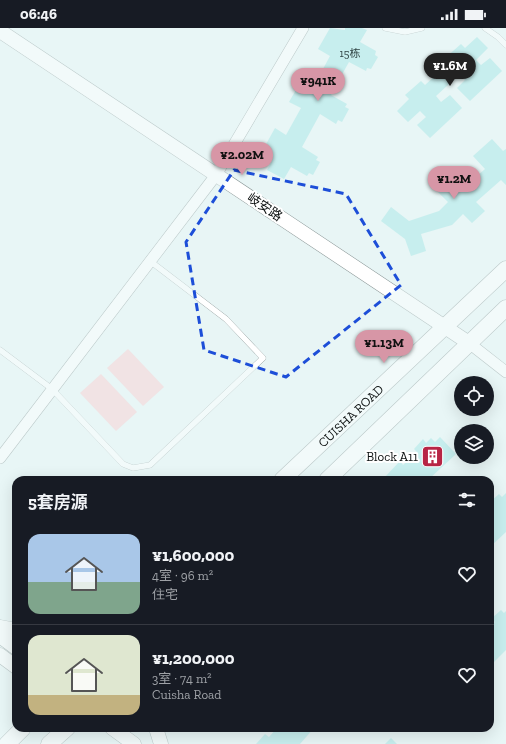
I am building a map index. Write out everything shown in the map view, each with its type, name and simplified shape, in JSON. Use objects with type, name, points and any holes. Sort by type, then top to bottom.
[{"type":"main road","name":"CUISHA ROAD","points":[[286,476],[506,269]]},
{"type":"main road","points":[[331,476],[506,308]]},
{"type":"main road","points":[[7,744],[19,732]]},
{"type":"main road","points":[[49,744],[62,732]]},
{"type":"street","points":[[0,458],[216,175],[303,28]]},
{"type":"street","name":"岐安路","points":[[0,32],[469,343]]},
{"type":"street","points":[[469,343],[506,372]]},
{"type":"street","points":[[0,627],[12,629]]},
{"type":"street","points":[[0,636],[12,645]]},
{"type":"street","points":[[0,655],[12,664]]},
{"type":"street","points":[[118,732],[134,744]]},
{"type":"street","points":[[157,732],[161,744]]},
{"type":"lane","points":[[385,28],[405,32],[422,28]]},
{"type":"lane","points":[[485,28],[506,45]]},
{"type":"lane","points":[[0,350],[52,389],[123,464],[139,468],[150,465],[264,358],[226,319],[150,262]]},
{"type":"highlighted area","points":[[234,170],[346,194],[401,285],[286,377],[204,350],[186,242]]},
{"type":"shaded area","points":[[128,349],[164,387],[143,406],[107,368]]},
{"type":"shaded area","points":[[101,374],[137,412],[116,431],[80,393]]},
{"type":"building","points":[[330,28],[345,30],[345,28],[362,28],[367,30],[360,42],[376,51],[375,55],[378,57],[371,69],[367,68],[366,71],[349,62],[340,78],[331,95],[347,104],[345,107],[349,109],[342,122],[338,120],[336,124],[320,114],[302,147],[318,157],[316,160],[320,162],[313,175],[309,173],[307,176],[291,167],[284,179],[267,170],[272,161],[260,155],[275,128],[286,135],[301,108],[289,102],[304,76],[315,82],[323,69],[330,56],[318,49]]},
{"type":"building","points":[[477,37],[488,48],[476,60],[481,65],[490,58],[502,71],[470,101],[457,88],[465,80],[460,74],[436,96],[441,102],[450,95],[462,108],[430,138],[417,125],[426,117],[420,111],[408,122],[397,111],[409,99],[405,95],[421,81],[425,85],[449,63],[445,58],[461,44],[465,48]]},
{"type":"building","points":[[492,139],[503,151],[506,149],[506,185],[501,180],[476,202],[485,211],[472,223],[463,214],[452,225],[421,234],[426,251],[411,256],[405,239],[381,221],[391,207],[409,221],[439,211],[448,202],[436,190],[455,173],[467,185],[485,169],[473,156]]},
{"type":"building","name":"Block A11","points":[[440,437],[454,452],[454,456],[432,476],[386,476],[400,461],[403,465],[417,452],[414,449],[423,439],[426,443],[431,438],[435,442]]},
{"type":"building","points":[[506,493],[506,532],[494,543],[494,498],[499,494],[502,497]]},
{"type":"building","points":[[501,610],[504,613],[506,611],[506,650],[494,662],[495,622],[494,616]]},
{"type":"building","points":[[273,732],[310,732],[300,744],[256,744],[265,734],[269,737]]},
{"type":"building","points":[[391,738],[397,744],[385,744]]},
{"type":"place","name":"Block A11","points":[[433,456]]}]
